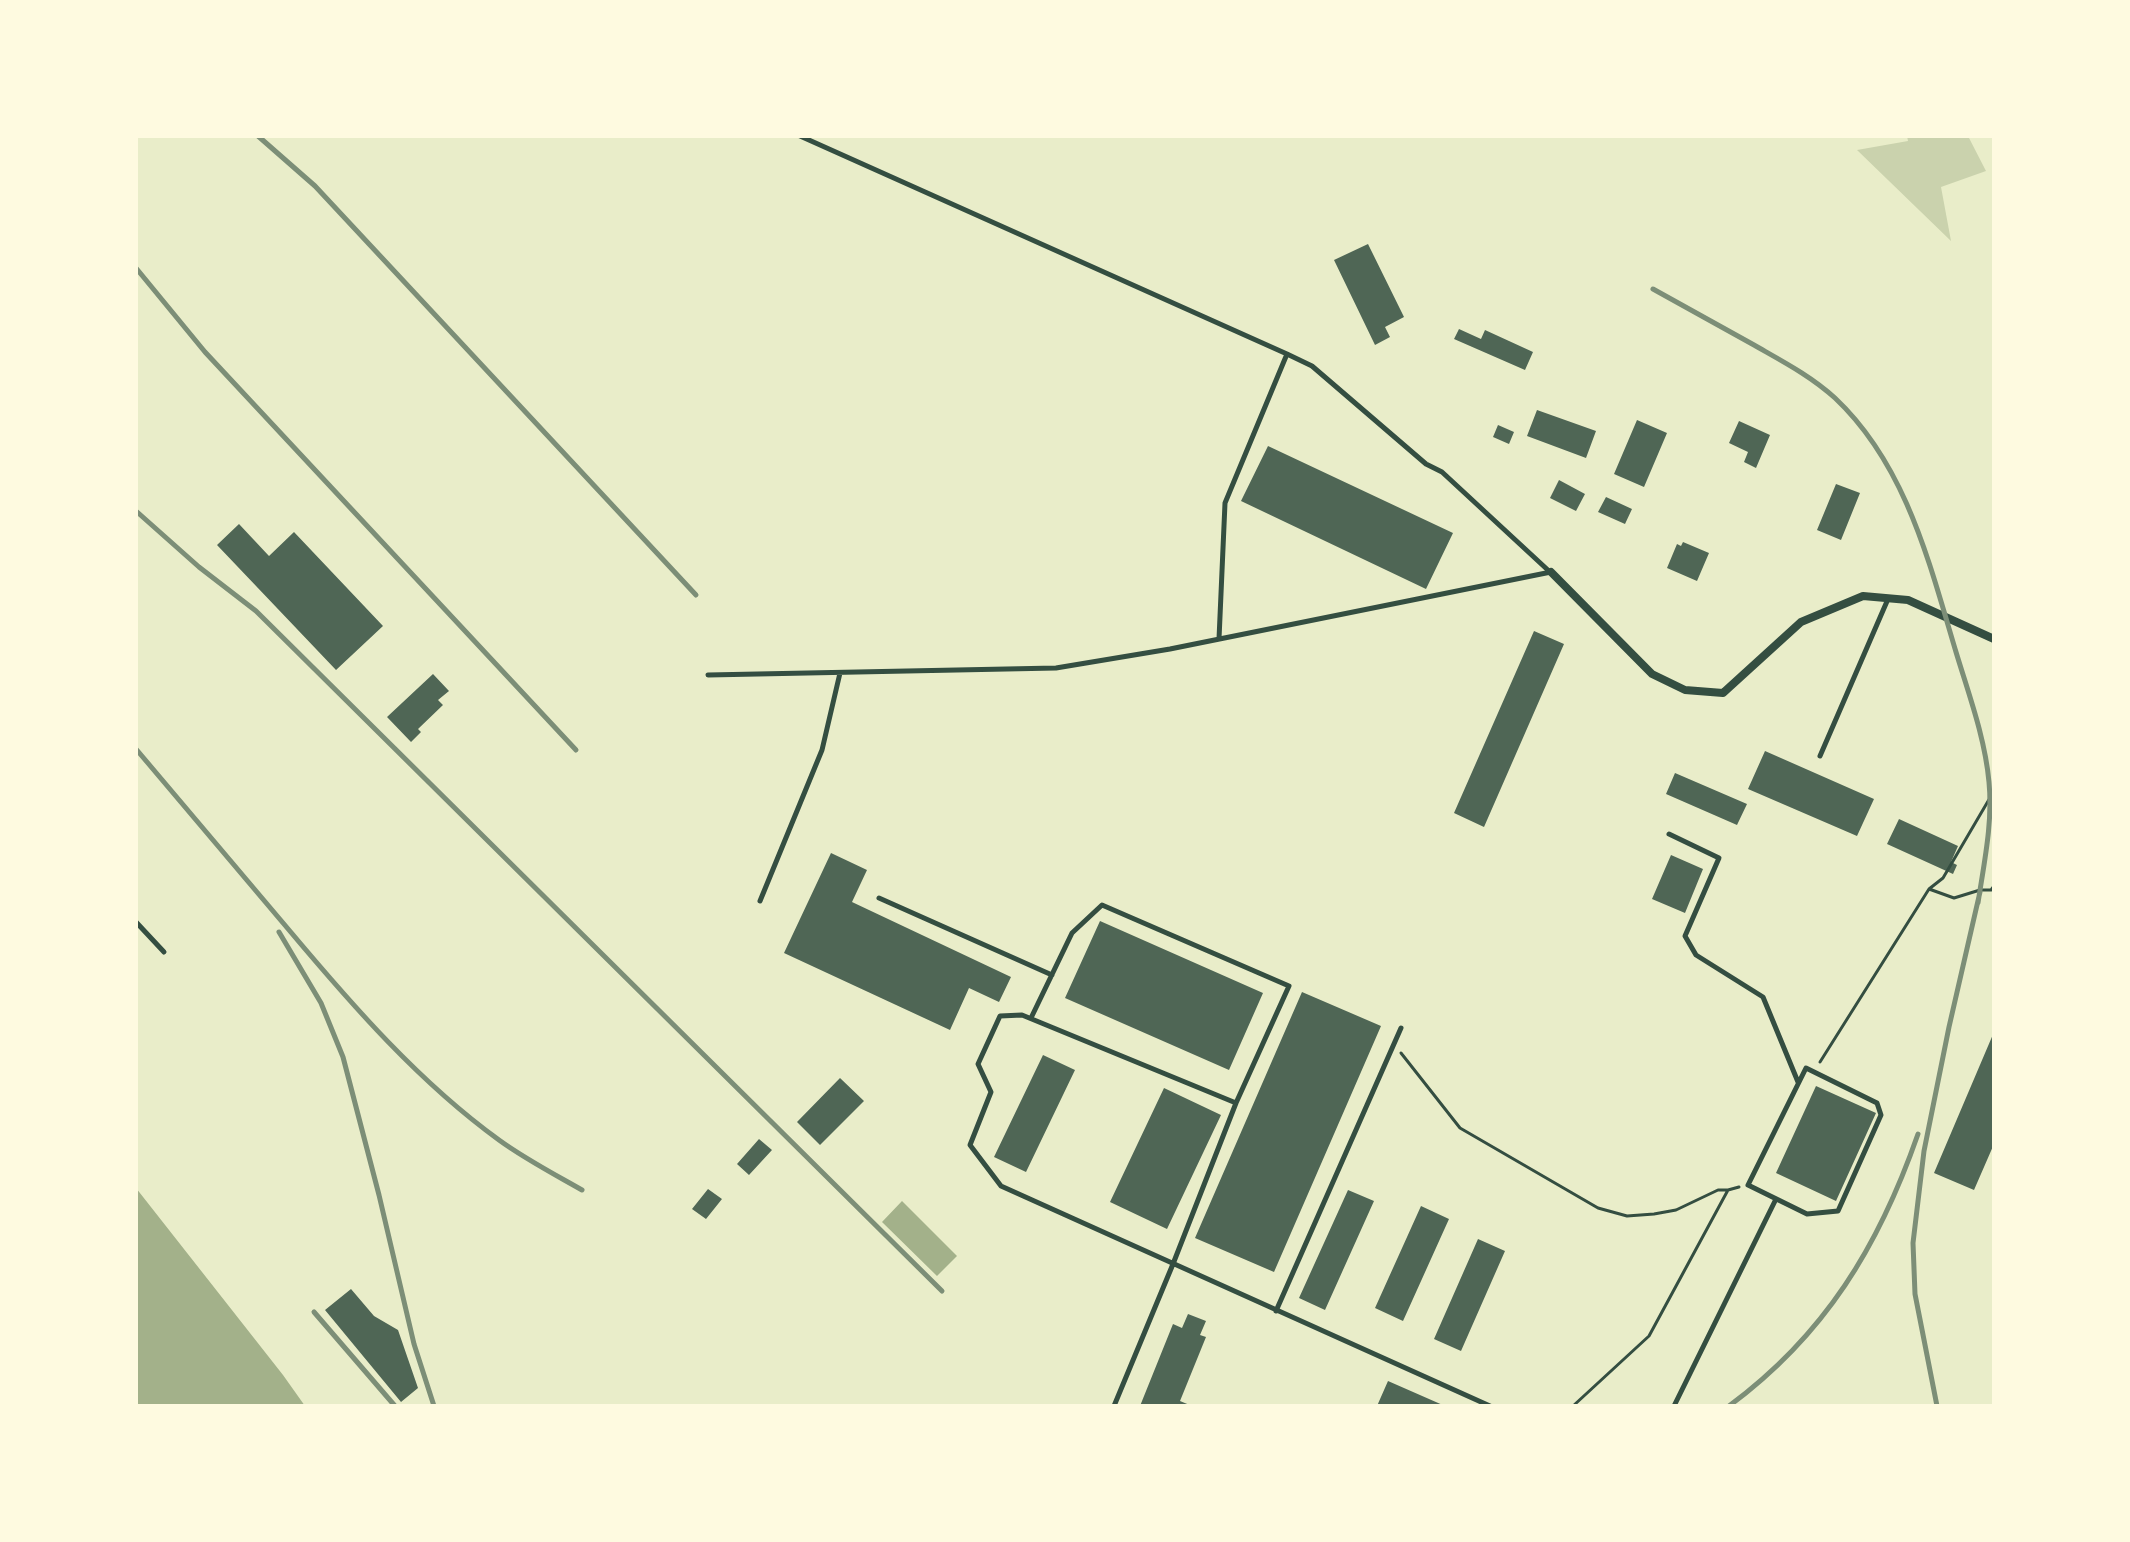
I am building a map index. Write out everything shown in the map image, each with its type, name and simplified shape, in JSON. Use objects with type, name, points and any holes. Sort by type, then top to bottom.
[{"type":"street","points":[[1551,572],[1652,674],[1685,690],[1723,693],[1801,622],[1863,596],[1908,600],[1994,639]]},
{"type":"lane","points":[[800,136],[1312,366],[1426,464],[1442,472],[1551,572]]},
{"type":"lane","points":[[1219,639],[1225,503],[1287,354]]},
{"type":"lane","points":[[708,675],[1056,668],[1219,639],[1551,572]]},
{"type":"lane","points":[[1820,756],[1889,598]]},
{"type":"lane","points":[[760,901],[822,750],[840,673]]},
{"type":"lane","points":[[1669,834],[1719,858],[1685,936],[1696,955],[1763,997],[1799,1083]]},
{"type":"lane","points":[[879,898],[1052,975]]},
{"type":"lane","points":[[1031,1018],[1072,933],[1102,905],[1289,986],[1236,1103],[1114,1406]]},
{"type":"lane","points":[[136,922],[164,952]]},
{"type":"lane","points":[[1236,1103],[1031,1018],[1022,1015],[1000,1016],[978,1064],[991,1092],[970,1145],[1001,1186],[1490,1406]]},
{"type":"lane","points":[[1276,1311],[1401,1028]]},
{"type":"lane","points":[[1806,1068],[1877,1103],[1881,1115],[1838,1211],[1807,1214],[1748,1185],[1799,1083],[1806,1068]]},
{"type":"lane","points":[[1674,1406],[1776,1199]]},
{"type":"path","points":[[1813,1072],[1929,889],[1943,878],[1994,791]]},
{"type":"path","points":[[1929,889],[1954,898],[1991,890],[1994,886]]},
{"type":"path","points":[[1394,1044],[1460,1128],[1598,1208],[1627,1216],[1654,1214],[1676,1210],[1718,1190],[1748,1185]]},
{"type":"path","points":[[1573,1406],[1649,1336],[1728,1190]]},
{"type":"shaded area","points":[[1907,136],[1968,136],[1986,171],[1941,187],[1951,241],[1857,150],[1908,141]]},
{"type":"shaded area","points":[[136,1188],[283,1375],[305,1406],[136,1406]]},
{"type":"shaded area","points":[[902,1201],[957,1256],[937,1276],[882,1222]]},
{"type":"building","points":[[1368,244],[1404,317],[1385,327],[1390,337],[1375,345],[1334,260]]},
{"type":"building","points":[[1459,329],[1481,339],[1485,330],[1533,352],[1525,370],[1454,339]]},
{"type":"building","points":[[1537,410],[1596,431],[1586,458],[1527,436]]},
{"type":"building","points":[[1637,420],[1667,433],[1644,487],[1614,474]]},
{"type":"building","points":[[1739,421],[1770,435],[1756,468],[1744,462],[1748,452],[1729,443]]},
{"type":"building","points":[[1498,425],[1514,432],[1509,444],[1493,437]]},
{"type":"building","points":[[1268,446],[1453,533],[1426,589],[1241,501]]},
{"type":"building","points":[[1559,480],[1585,494],[1576,511],[1550,498]]},
{"type":"building","points":[[1836,484],[1860,493],[1841,540],[1817,530]]},
{"type":"building","points":[[1606,497],[1632,509],[1625,524],[1598,512]]},
{"type":"building","points":[[239,524],[269,556],[294,532],[383,626],[336,670],[217,545]]},
{"type":"building","points":[[1683,542],[1709,553],[1697,581],[1667,568],[1677,544],[1681,546]]},
{"type":"building","points":[[1534,631],[1564,644],[1484,827],[1454,813]]},
{"type":"building","points":[[433,674],[449,691],[438,700],[443,705],[418,729],[421,732],[411,742],[387,717]]},
{"type":"building","points":[[1765,751],[1874,799],[1857,836],[1748,789]]},
{"type":"building","points":[[1675,773],[1747,804],[1737,825],[1666,794]]},
{"type":"building","points":[[1899,819],[1958,846],[1951,862],[1957,865],[1953,874],[1887,844]]},
{"type":"building","points":[[831,853],[867,870],[852,902],[1011,977],[999,1002],[969,988],[950,1030],[784,953]]},
{"type":"building","points":[[1671,855],[1703,869],[1685,913],[1652,899]]},
{"type":"building","points":[[1100,921],[1263,993],[1229,1070],[1065,998]]},
{"type":"building","points":[[1302,992],[1381,1026],[1274,1272],[1195,1238]]},
{"type":"building","points":[[1994,1032],[1994,1144],[1974,1190],[1934,1173]]},
{"type":"building","points":[[1043,1055],[1075,1070],[1026,1172],[994,1157]]},
{"type":"building","points":[[840,1078],[864,1101],[820,1145],[797,1122]]},
{"type":"building","points":[[1816,1086],[1876,1113],[1836,1201],[1776,1173]]},
{"type":"building","points":[[1164,1088],[1221,1115],[1167,1229],[1110,1202]]},
{"type":"building","points":[[759,1139],[772,1150],[749,1175],[737,1164]]},
{"type":"building","points":[[708,1189],[722,1199],[706,1219],[692,1209]]},
{"type":"building","points":[[1348,1190],[1374,1201],[1325,1310],[1299,1298]]},
{"type":"building","points":[[1421,1206],[1449,1219],[1403,1321],[1375,1308]]},
{"type":"building","points":[[1478,1239],[1505,1251],[1461,1351],[1434,1339]]},
{"type":"building","points":[[351,1289],[374,1316],[398,1330],[418,1388],[401,1402],[325,1310]]},
{"type":"building","points":[[1188,1314],[1206,1321],[1200,1335],[1206,1337],[1180,1401],[1192,1406],[1140,1406],[1173,1324],[1182,1328]]},
{"type":"building","points":[[1388,1381],[1445,1406],[1377,1406]]},
{"type":"railway","points":[[258,136],[315,186],[696,595]]},
{"type":"railway","points":[[136,268],[205,352],[576,750]]},
{"type":"railway","points":[[1653,289],[1786,363],[1826,390],[1859,424],[1897,484],[1925,550],[1984,749],[1990,812],[1978,903]]},
{"type":"railway","points":[[136,511],[199,567],[256,611],[942,1291]]},
{"type":"railway","points":[[136,749],[337,986],[414,1068],[499,1140],[582,1190]]},
{"type":"railway","points":[[1937,1406],[1915,1294],[1913,1243],[1924,1151],[1980,892]]},
{"type":"railway","points":[[279,932],[321,1003],[343,1057],[414,1344],[434,1406]]},
{"type":"railway","points":[[1729,1406],[1794,1349],[1845,1285],[1886,1214],[1918,1134]]},
{"type":"railway","points":[[314,1312],[395,1406]]}]
